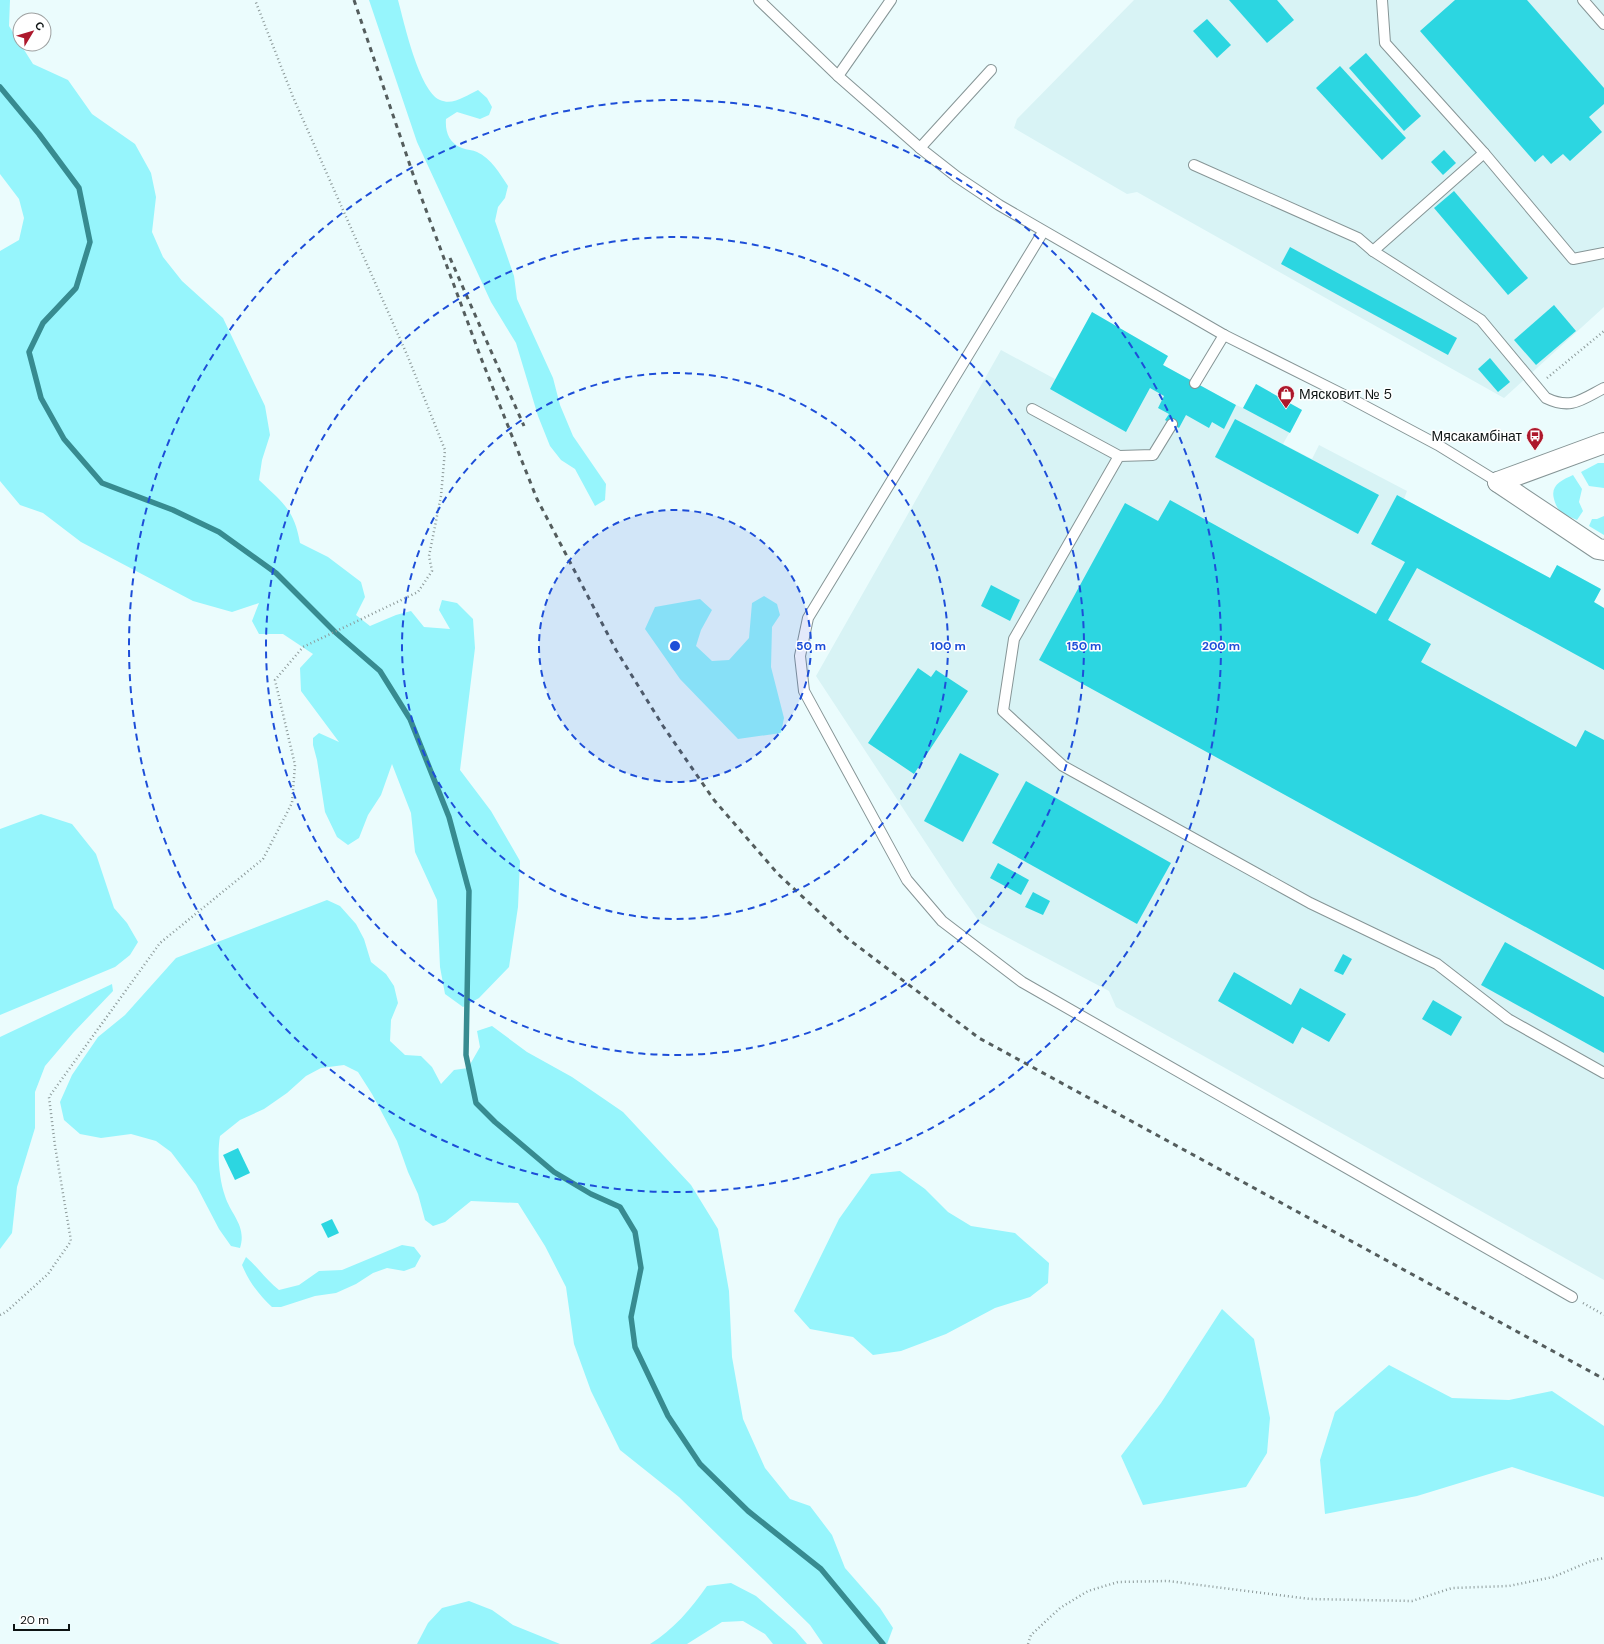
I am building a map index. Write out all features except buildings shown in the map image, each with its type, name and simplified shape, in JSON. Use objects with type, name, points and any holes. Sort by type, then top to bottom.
[{"type":"street","points":[[1498,482],[1604,443]]},
{"type":"street","points":[[1498,482],[1598,549],[1604,550]]},
{"type":"lane","points":[[759,0],[838,76],[920,148],[956,177],[1043,232],[1224,335],[1346,396],[1438,446],[1498,482]]},
{"type":"lane","points":[[838,76],[891,0]]},
{"type":"lane","points":[[1382,0],[1385,43],[1484,153],[1573,259],[1604,253]]},
{"type":"lane","points":[[1583,0],[1604,24]]},
{"type":"lane","points":[[920,148],[991,70]]},
{"type":"lane","points":[[1373,251],[1484,153]]},
{"type":"lane","points":[[1194,165],[1358,238],[1373,251],[1481,320],[1546,398],[1559,404],[1578,402],[1604,388]]},
{"type":"lane","points":[[1043,232],[808,618],[800,656],[804,691],[907,880],[942,921],[1022,982],[1572,1297]]},
{"type":"lane","points":[[1195,383],[1224,335]]},
{"type":"lane","points":[[1032,409],[1119,456],[1153,455],[1172,424]]},
{"type":"lane","points":[[1119,456],[1014,639],[1004,711],[1063,766],[1310,903],[1437,964],[1508,1019],[1604,1073]]},
{"type":"path","points":[[0,1315],[6,1312],[48,1274],[71,1241],[54,1146],[49,1097],[160,943],[263,859],[292,803],[295,765],[275,680],[303,647],[418,592],[432,571],[429,556],[441,496],[445,450],[408,357],[293,97],[255,0]]},
{"type":"path","points":[[1536,387],[1604,331]]},
{"type":"path","points":[[1572,1297],[1604,1316]]},
{"type":"path","points":[[1028,1644],[1031,1634],[1060,1608],[1088,1591],[1118,1582],[1168,1581],[1310,1599],[1412,1601],[1452,1588],[1509,1586],[1553,1577],[1591,1561],[1604,1558]]},
{"type":"shaded area","points":[[0,0],[10,0],[9,26],[12,31],[12,52],[25,52],[33,64],[68,80],[92,114],[135,144],[151,173],[156,197],[152,232],[163,257],[182,281],[223,318],[265,406],[270,435],[262,460],[259,480],[281,501],[291,514],[298,531],[300,543],[328,557],[361,582],[365,597],[356,615],[370,626],[396,615],[411,611],[424,627],[450,629],[439,610],[442,600],[457,603],[473,619],[475,648],[460,770],[491,811],[520,861],[518,907],[509,967],[479,998],[463,1007],[445,994],[440,967],[437,900],[415,852],[411,813],[392,764],[381,795],[368,815],[359,838],[348,845],[337,837],[325,812],[313,738],[319,733],[339,742],[301,691],[300,668],[313,654],[283,634],[259,634],[252,621],[259,603],[232,612],[193,601],[81,542],[43,513],[20,505],[0,481],[0,251],[19,240],[24,218],[19,199],[0,174]]},
{"type":"shaded area","points":[[369,0],[398,0],[413,55],[425,84],[432,94],[440,100],[450,102],[478,90],[487,98],[492,107],[489,115],[480,119],[457,112],[446,119],[447,133],[451,140],[458,146],[477,152],[487,158],[508,186],[505,198],[498,207],[495,221],[514,276],[517,299],[553,378],[560,405],[573,436],[606,484],[605,500],[595,506],[575,469],[561,460],[550,446],[538,416],[516,343],[491,302],[417,142]]},
{"type":"shaded area","points":[[1134,0],[1604,0],[1604,307],[1504,398],[1137,192],[1127,194],[1014,128],[1017,119]]},
{"type":"shaded area","points":[[1092,312],[1168,356],[1163,365],[1236,405],[1243,408],[1256,384],[1302,410],[1283,444],[1312,459],[1319,445],[1407,491],[1404,499],[1550,578],[1557,565],[1601,589],[1594,602],[1604,608],[1604,1280],[1116,1007],[1109,991],[980,923],[816,676],[1001,350],[1055,379]]},
{"type":"shaded area","points":[[1598,463],[1604,463],[1604,488],[1589,486],[1581,472]]},
{"type":"shaded area","points":[[1573,475],[1582,489],[1579,502],[1583,511],[1577,520],[1560,511],[1553,494],[1555,487],[1558,484]]},
{"type":"shaded area","points":[[1604,516],[1604,535],[1589,526],[1592,519],[1597,519]]},
{"type":"shaded area","points":[[764,596],[777,604],[780,615],[772,627],[771,667],[784,718],[781,733],[738,739],[680,679],[645,629],[655,607],[700,599],[712,610],[701,630],[696,646],[712,661],[729,660],[749,638],[752,603]]},
{"type":"shaded area","points":[[41,814],[72,824],[96,854],[114,908],[127,923],[138,942],[130,955],[115,967],[0,1015],[0,829]]},
{"type":"shaded area","points":[[327,900],[340,906],[356,924],[364,939],[371,962],[386,974],[394,986],[398,1003],[391,1020],[390,1041],[405,1055],[421,1056],[432,1067],[441,1084],[454,1070],[468,1068],[480,1047],[477,1031],[492,1026],[527,1052],[572,1077],[623,1112],[691,1185],[718,1229],[729,1291],[732,1357],[743,1419],[765,1468],[790,1499],[810,1506],[832,1535],[845,1568],[880,1608],[893,1628],[887,1644],[823,1644],[810,1625],[679,1497],[620,1450],[591,1391],[574,1344],[566,1287],[545,1246],[518,1203],[471,1201],[445,1222],[433,1226],[425,1220],[418,1194],[397,1141],[372,1094],[358,1072],[344,1065],[321,1068],[306,1076],[287,1093],[264,1109],[240,1120],[220,1136],[219,1158],[221,1182],[225,1196],[240,1227],[242,1240],[240,1248],[231,1246],[219,1229],[196,1185],[171,1152],[156,1141],[131,1134],[101,1138],[80,1134],[64,1120],[60,1102],[72,1075],[98,1037],[125,1015],[176,958]]},
{"type":"shaded area","points":[[112,984],[113,991],[73,1033],[45,1066],[35,1092],[35,1128],[17,1187],[12,1233],[0,1249],[0,1037]]},
{"type":"shaded area","points":[[900,1171],[925,1189],[948,1212],[971,1226],[1015,1233],[1049,1263],[1048,1283],[1030,1297],[995,1308],[946,1334],[901,1351],[873,1355],[853,1337],[810,1329],[794,1311],[839,1219],[871,1174]]},
{"type":"shaded area","points":[[402,1245],[414,1247],[421,1256],[415,1267],[404,1271],[387,1268],[373,1273],[356,1284],[336,1293],[315,1296],[281,1307],[272,1307],[263,1298],[251,1283],[242,1265],[246,1257],[279,1290],[299,1285],[319,1271],[342,1270]]},
{"type":"shaded area","points":[[1222,1309],[1254,1339],[1270,1418],[1267,1453],[1246,1487],[1143,1505],[1121,1456],[1161,1403]]},
{"type":"shaded area","points":[[1389,1365],[1452,1398],[1509,1400],[1552,1391],[1604,1426],[1604,1497],[1512,1467],[1417,1496],[1325,1514],[1320,1460],[1335,1412]]},
{"type":"shaded area","points":[[731,1583],[756,1596],[795,1630],[807,1644],[773,1644],[765,1634],[743,1621],[722,1622],[687,1644],[650,1644],[681,1618],[695,1603],[707,1586]]},
{"type":"shaded area","points":[[469,1601],[492,1610],[513,1625],[560,1644],[417,1644],[428,1623],[442,1608]]},
{"type":"waterway","points":[[0,87],[39,134],[79,188],[90,242],[76,288],[43,323],[29,352],[41,398],[64,439],[102,483],[173,510],[219,532],[276,573],[335,632],[380,671],[410,719],[449,817],[469,891],[466,1055],[476,1103],[495,1122],[554,1172],[591,1194],[620,1207],[635,1232],[641,1268],[631,1317],[635,1347],[668,1416],[700,1464],[748,1511],[821,1569],[883,1644]]},
{"type":"railway","points":[[354,0],[416,183],[481,358],[537,499],[616,650],[663,726],[714,800],[778,874],[847,938],[979,1038],[1604,1379]]},
{"type":"railway","points":[[450,258],[524,426]]},
{"type":"place","name":"Мясковит № 5","points":[[1286,409]]},
{"type":"place","name":"Мясакамбінат","points":[[1535,451]]}]
